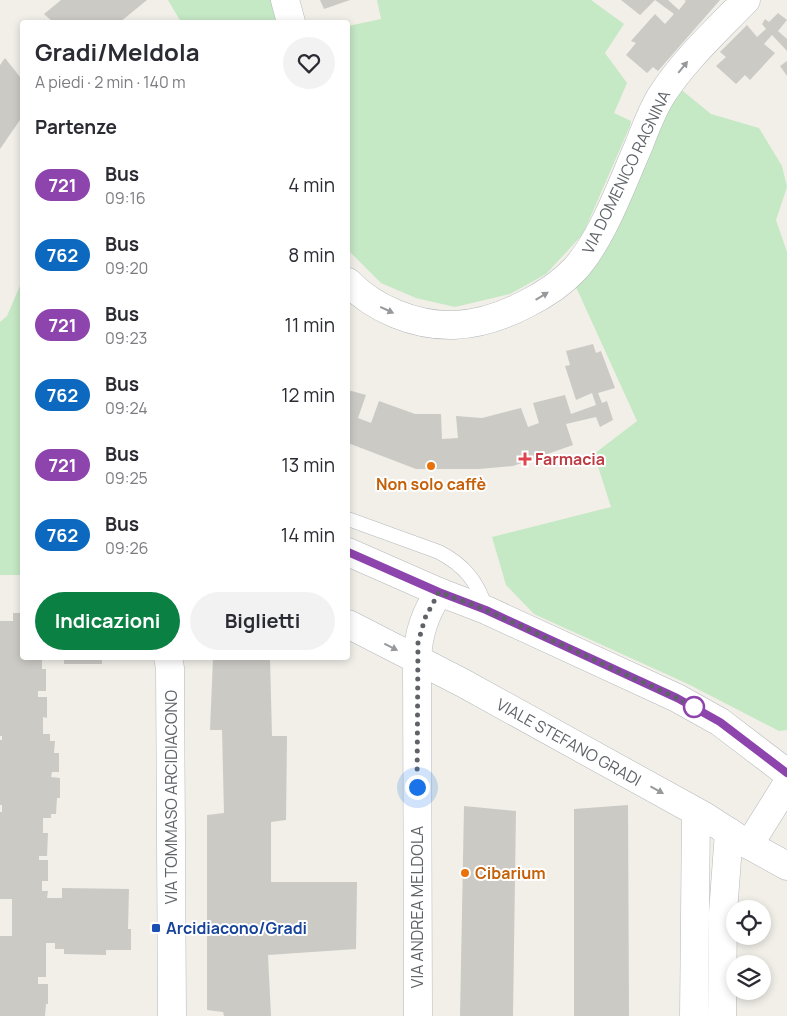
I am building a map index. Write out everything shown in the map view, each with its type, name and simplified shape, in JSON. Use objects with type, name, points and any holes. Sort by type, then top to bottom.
[{"type":"street","points":[[285,0],[290,20]]},
{"type":"street","name":"VIA DOMENICO RAGNINA","points":[[350,284],[370,301],[389,311],[412,319],[450,325],[476,323],[502,316],[544,294],[566,277],[580,262],[607,217],[660,98],[683,66],[746,0]]},
{"type":"street","points":[[350,553],[439,592],[486,610],[701,710],[720,722],[787,773]]},
{"type":"street","name":"VIA ANDREA MELDOLA","points":[[418,1016],[417,660],[422,624],[439,592]]},
{"type":"street","name":"VIALE STEFANO GRADI","points":[[350,625],[463,683],[696,812],[787,866]]},
{"type":"street","name":"VIA TOMMASO ARCIDIACONO","points":[[171,661],[172,1016]]},
{"type":"street","points":[[722,1016],[723,905],[739,838],[787,784]]},
{"type":"street","points":[[694,1016],[696,812]]},
{"type":"lane","points":[[350,520],[451,558],[461,565],[477,585],[486,610]]},
{"type":"green space","points":[[168,0],[273,0],[279,20],[180,20]]},
{"type":"green space","points":[[377,0],[591,0],[624,24],[605,53],[627,83],[614,113],[631,121],[630,126],[583,234],[546,274],[510,294],[455,307],[416,298],[381,283],[350,252],[350,26],[381,19]]},
{"type":"green space","points":[[678,87],[711,114],[759,128],[782,166],[787,187],[776,220],[787,252],[787,730],[779,731],[688,684],[534,614],[506,585],[492,537],[611,507],[594,454],[637,421],[576,287],[616,228]]},
{"type":"green space","points":[[20,286],[20,575],[0,575],[0,322],[7,316]]},
{"type":"building","points":[[61,0],[147,0],[122,20],[51,20],[44,14]]},
{"type":"building","points":[[320,0],[350,0],[324,9]]},
{"type":"building","points":[[621,0],[655,0],[640,15]]},
{"type":"building","points":[[655,0],[668,0],[679,10],[686,1],[684,0],[720,0],[658,71],[653,67],[647,73],[626,55],[636,43],[631,41],[655,14],[665,24],[674,14]]},
{"type":"building","points":[[778,13],[787,20],[778,31],[787,39],[787,51],[772,35],[764,44],[775,53],[750,80],[745,75],[736,84],[716,66],[726,57],[720,52],[747,25],[757,37],[766,29],[762,24],[765,19],[769,22]]},
{"type":"building","points":[[5,58],[20,77],[20,120],[0,149],[0,65]]},
{"type":"building","points":[[787,61],[787,76],[780,66]]},
{"type":"building","points":[[593,344],[596,353],[601,351],[615,388],[598,393],[602,403],[607,401],[613,420],[600,427],[596,417],[566,424],[573,445],[513,466],[479,469],[416,469],[350,444],[350,391],[366,395],[358,418],[371,423],[379,401],[415,414],[441,414],[442,439],[458,438],[456,416],[482,418],[521,408],[528,427],[539,423],[533,403],[565,395],[571,414],[596,405],[592,393],[576,400],[565,366],[570,365],[566,351]]},
{"type":"building","points":[[13,613],[20,613],[20,660],[42,660],[42,669],[46,669],[46,691],[38,691],[38,697],[47,697],[47,718],[43,717],[43,734],[50,734],[50,741],[55,741],[54,753],[59,753],[59,772],[52,772],[51,777],[60,778],[60,798],[57,798],[56,814],[51,814],[51,818],[43,818],[43,833],[48,833],[47,856],[39,856],[39,860],[48,860],[48,881],[42,881],[42,891],[48,891],[47,898],[62,898],[62,888],[129,889],[128,929],[131,929],[131,950],[106,950],[106,955],[64,954],[64,949],[55,949],[55,943],[46,943],[46,977],[38,977],[38,984],[48,984],[48,1004],[46,1004],[45,1016],[0,1016],[0,936],[12,936],[12,899],[0,899],[0,812],[2,812],[2,805],[0,805],[0,740],[2,740],[2,736],[0,736],[0,621],[13,621]]},
{"type":"building","points":[[64,660],[102,660],[102,664],[64,664]]},
{"type":"building","points":[[213,660],[270,660],[272,736],[287,736],[286,820],[271,822],[271,882],[357,882],[356,949],[268,955],[271,1016],[224,1016],[223,1012],[207,1010],[207,815],[224,813],[222,730],[210,730]]},
{"type":"building","points":[[628,805],[629,1016],[574,1016],[574,809]]},
{"type":"building","points":[[464,806],[516,811],[513,1016],[460,1016]]},
{"type":"bus line","name":"721","points":[[350,553],[439,592],[486,610],[701,710],[738,735],[751,747],[787,773]]},
{"type":"place","name":"Farmacia","points":[[525,459]]},
{"type":"place","name":"Non solo caffè","points":[[431,466]]},
{"type":"place","name":"Cibarium","points":[[465,873]]},
{"type":"place","name":"Arcidiacono/Gradi","points":[[156,928]]},
{"type":"route","points":[[417,787],[418,643],[422,624],[439,592],[486,610],[694,707]]}]
